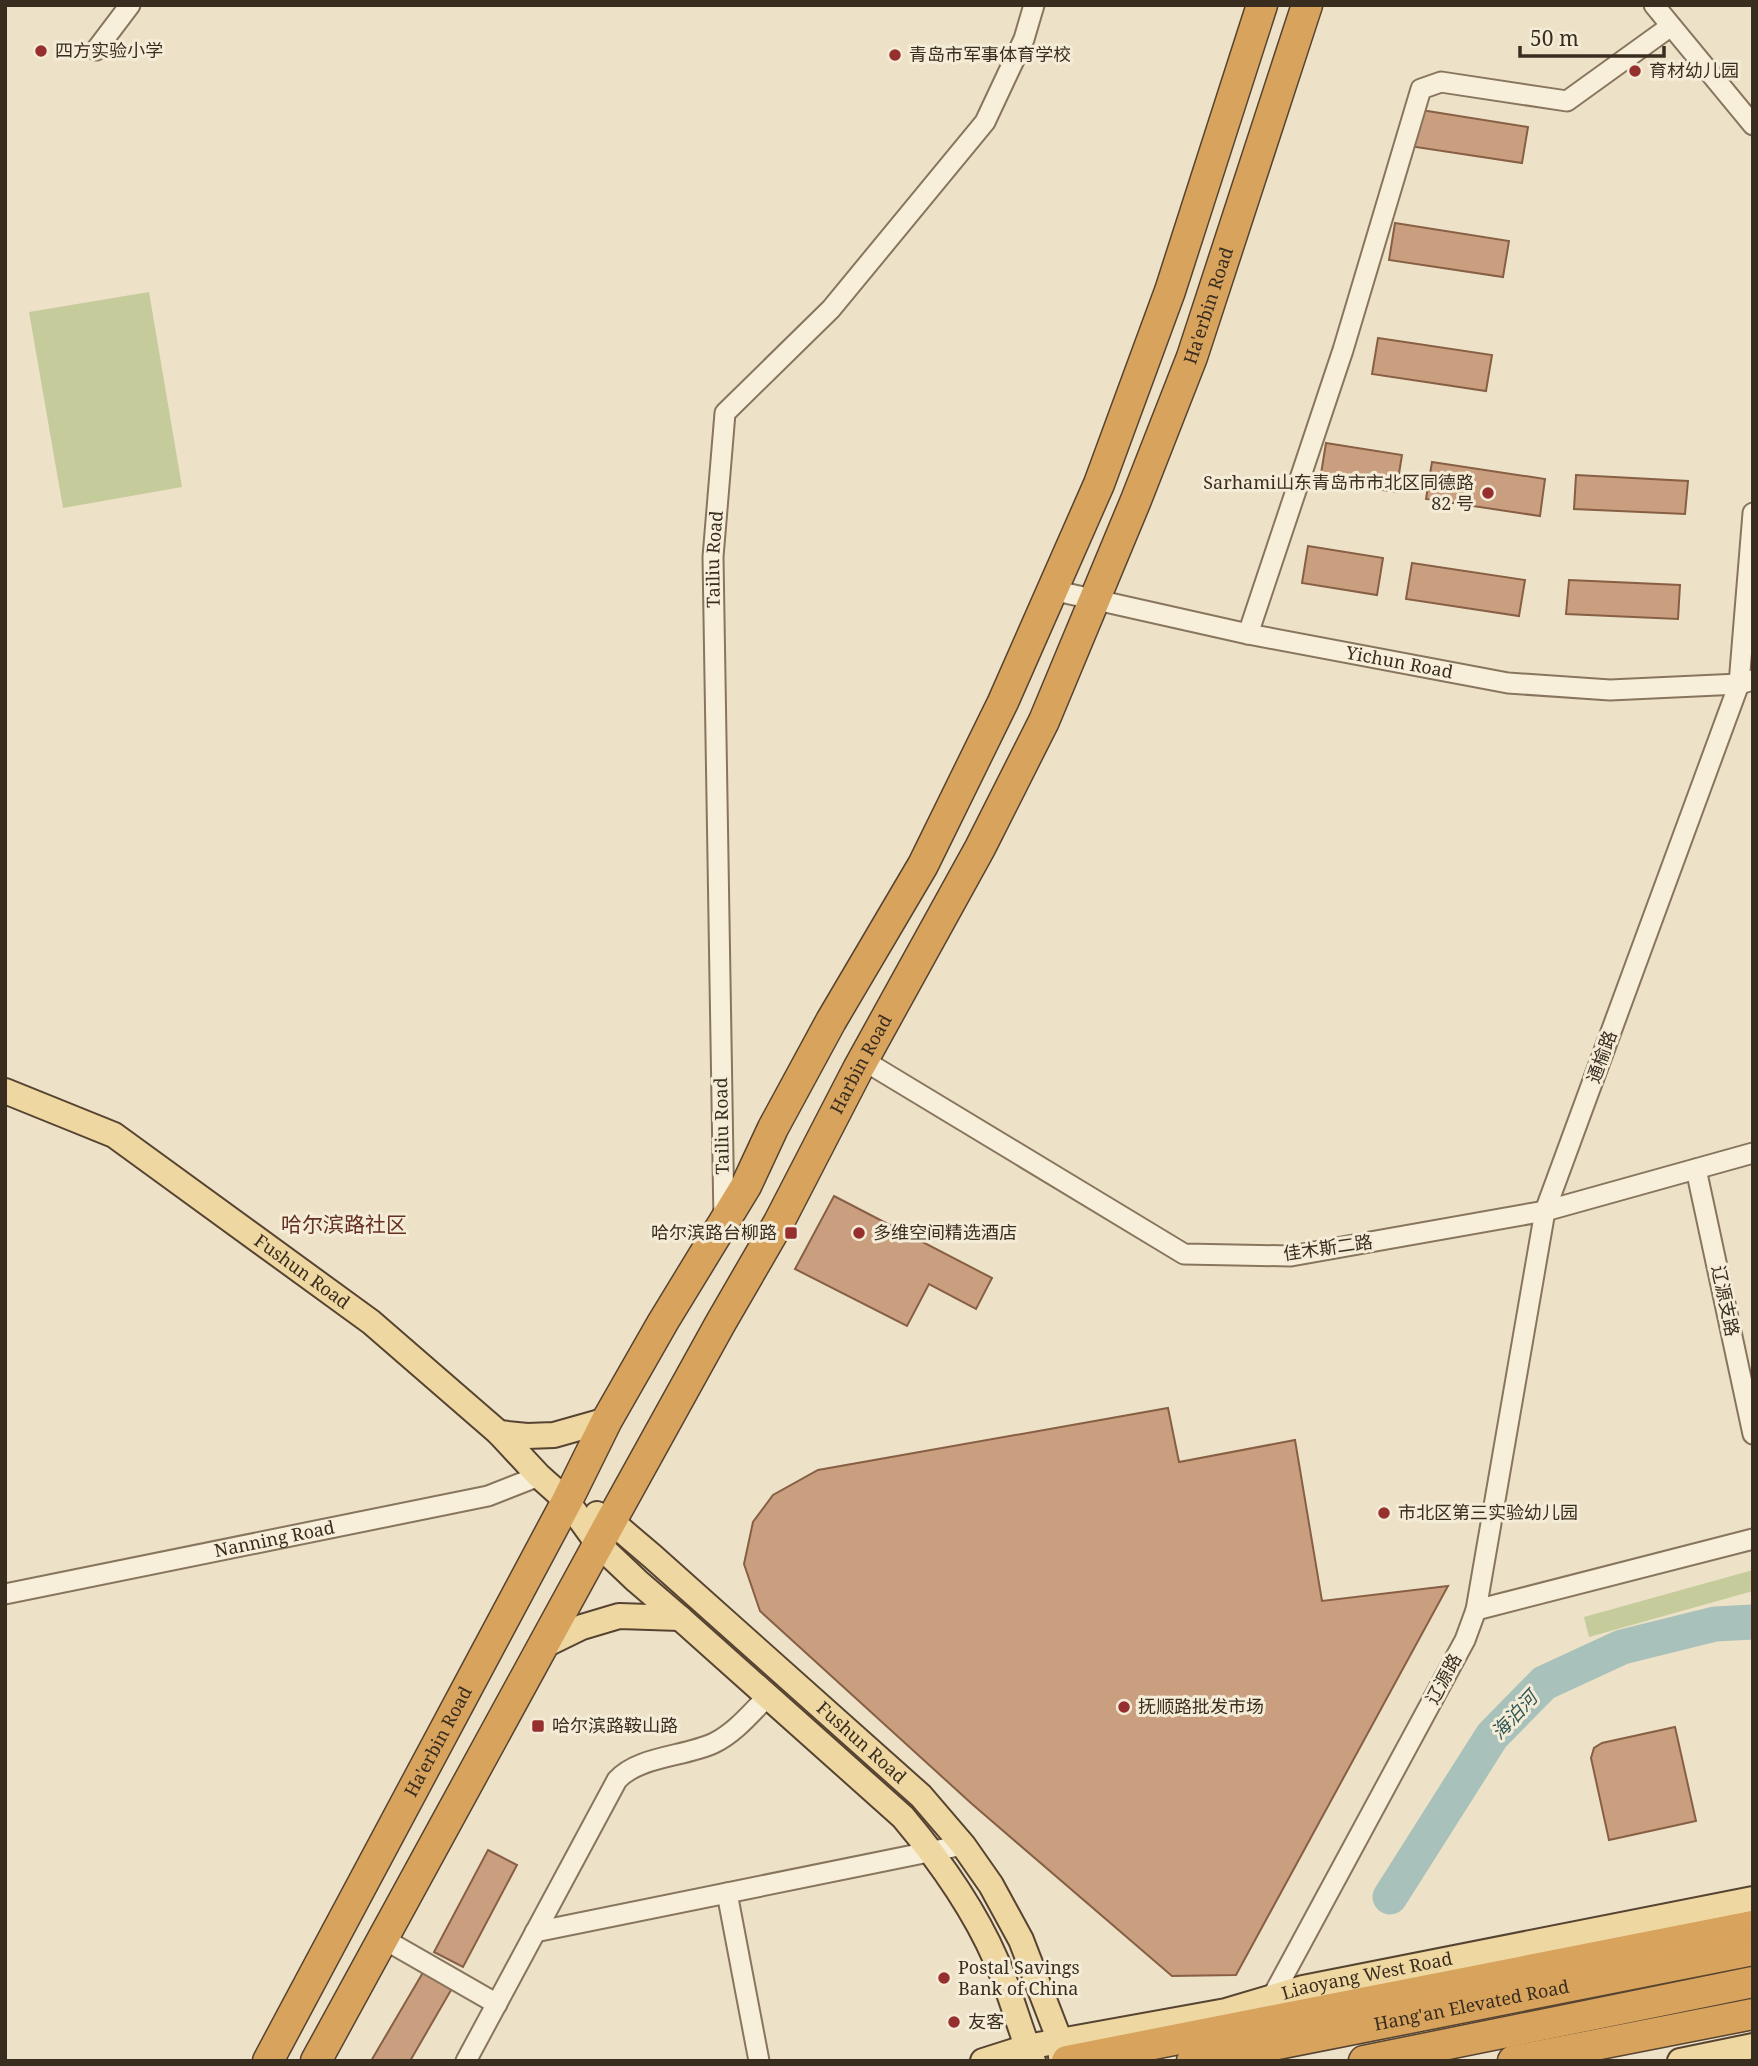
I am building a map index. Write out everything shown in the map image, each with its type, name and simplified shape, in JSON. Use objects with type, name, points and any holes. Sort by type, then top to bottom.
[{"type":"highway","points":[[607,1420],[746,1186],[773,1128],[831,1021],[923,865],[1003,702],[1098,484],[1170,291],[1262,5]]},
{"type":"highway","name":"Ha'erbin Road","points":[[1095,599],[1192,357],[1307,5]]},
{"type":"highway","name":"Harbin Road","points":[[604,1532],[779,1222],[863,1060],[981,848],[1044,721],[1095,599]]},
{"type":"highway","name":"Ha'erbin Road","points":[[268,2061],[567,1501],[607,1420]]},
{"type":"highway","points":[[316,2061],[604,1532]]},
{"type":"highway","points":[[1063,2054],[1753,1926]]},
{"type":"highway","name":"Hang'an Elevated Road","points":[[1192,2061],[1753,1950]]},
{"type":"highway","name":"Hang'an Elevated Road","points":[[1364,2061],[1753,1982]]},
{"type":"highway","points":[[1513,2061],[1753,2014]]},
{"type":"main road","name":"Fushun Road","points":[[5,1091],[114,1135],[371,1322],[499,1433],[539,1476],[567,1501],[922,1796],[963,1844],[991,1885],[1021,1940],[1063,2054]]},
{"type":"main road","points":[[499,1433],[554,1435],[607,1420]]},
{"type":"main road","name":"Fushun Road","points":[[604,1532],[636,1581],[903,1817],[931,1851],[965,1899],[993,1952],[1030,2054]]},
{"type":"main road","points":[[543,1646],[582,1627],[619,1616],[680,1618]]},
{"type":"main road","name":"Liaoyang West Road","points":[[983,2061],[1030,2054],[1063,2054],[1303,1988],[1753,1899]]},
{"type":"main road","points":[[1680,2061],[1753,2046]]},
{"type":"street","points":[[96,50],[130,5]]},
{"type":"street","name":"Tailiu Road","points":[[724,1223],[713,557],[725,413],[831,309],[985,122],[1024,39],[1034,5]]},
{"type":"street","points":[[1654,5],[1753,125]]},
{"type":"street","points":[[1248,634],[1343,350],[1421,89],[1441,82],[1567,101],[1671,26]]},
{"type":"street","name":"通榆路","points":[[1476,1611],[1545,1211],[1746,682],[1753,513]]},
{"type":"street","name":"Yichun Road","points":[[1052,590],[1248,634],[1508,683],[1610,690],[1746,682]]},
{"type":"street","name":"佳木斯二路","points":[[863,1060],[1184,1254],[1291,1256],[1545,1211],[1753,1153]]},
{"type":"street","name":"辽源支路","points":[[1696,1169],[1753,1434]]},
{"type":"street","name":"Nanning Road","points":[[5,1594],[488,1496],[539,1476]]},
{"type":"street","points":[[1476,1611],[1753,1539]]},
{"type":"street","name":"辽源路","points":[[1272,1997],[1465,1640],[1476,1611]]},
{"type":"street","points":[[466,2061],[617,1780],[632,1768],[716,1742],[730,1733],[768,1696]]},
{"type":"street","points":[[536,1932],[963,1844]]},
{"type":"street","points":[[727,1893],[759,2061]]},
{"type":"street","points":[[382,1938],[497,2004]]},
{"type":"green space","points":[[149,292],[182,487],[63,508],[29,312]]},
{"type":"green space","points":[[1753,1570],[1753,1591],[1589,1637],[1584,1617]]},
{"type":"building","points":[[1415,109],[1528,127],[1522,163],[1409,146]]},
{"type":"building","points":[[1395,223],[1509,241],[1503,277],[1389,260]]},
{"type":"building","points":[[1378,338],[1492,355],[1486,391],[1372,374]]},
{"type":"building","points":[[1326,443],[1402,455],[1396,492],[1320,480]]},
{"type":"building","points":[[1432,462],[1545,479],[1540,516],[1426,499]]},
{"type":"building","points":[[1576,475],[1688,481],[1685,514],[1574,509]]},
{"type":"building","points":[[1308,546],[1383,558],[1377,595],[1302,583]]},
{"type":"building","points":[[1412,563],[1525,580],[1519,616],[1406,599]]},
{"type":"building","points":[[1569,580],[1680,585],[1678,619],[1566,614]]},
{"type":"building","name":"多维空间精选酒店","points":[[834,1196],[992,1278],[976,1309],[929,1284],[907,1326],[795,1269]]},
{"type":"building","name":"抚顺路批发市场","points":[[1168,1408],[1179,1462],[1295,1440],[1322,1601],[1448,1586],[1236,1975],[1172,1976],[972,1804],[760,1611],[744,1564],[753,1522],[773,1495],[818,1470]]},
{"type":"building","points":[[1675,1727],[1696,1821],[1609,1840],[1591,1758],[1594,1748],[1602,1743]]},
{"type":"building","points":[[488,1850],[517,1865],[463,1967],[434,1952]]},
{"type":"building","points":[[425,1969],[454,1985],[410,2061],[371,2061]]},
{"type":"waterway","name":"海泊河","points":[[1390,1897],[1492,1736],[1544,1683],[1622,1647],[1715,1624],[1753,1622]]},
{"type":"place","name":"四方实验小学","points":[[41,51]]},
{"type":"place","name":"青岛市军事体育学校","points":[[895,55]]},
{"type":"place","name":"育材幼儿园","points":[[1635,71]]},
{"type":"place","name":"Sarhami山东青岛市市北区同德路 82 号","points":[[1488,493]]},
{"type":"place","name":"哈尔滨路台柳路","points":[[791,1233]]},
{"type":"place","name":"多维空间精选酒店","points":[[859,1233]]},
{"type":"place","name":"市北区第三实验幼儿园","points":[[1384,1513]]},
{"type":"place","name":"抚顺路批发市场","points":[[1124,1707]]},
{"type":"place","name":"哈尔滨路鞍山路","points":[[538,1726]]},
{"type":"place","name":"Postal Savings Bank of China","points":[[944,1978]]},
{"type":"place","name":"友客","points":[[954,2022]]},
{"type":"district","name":"哈尔滨路社区","points":[[344,1225]]}]
